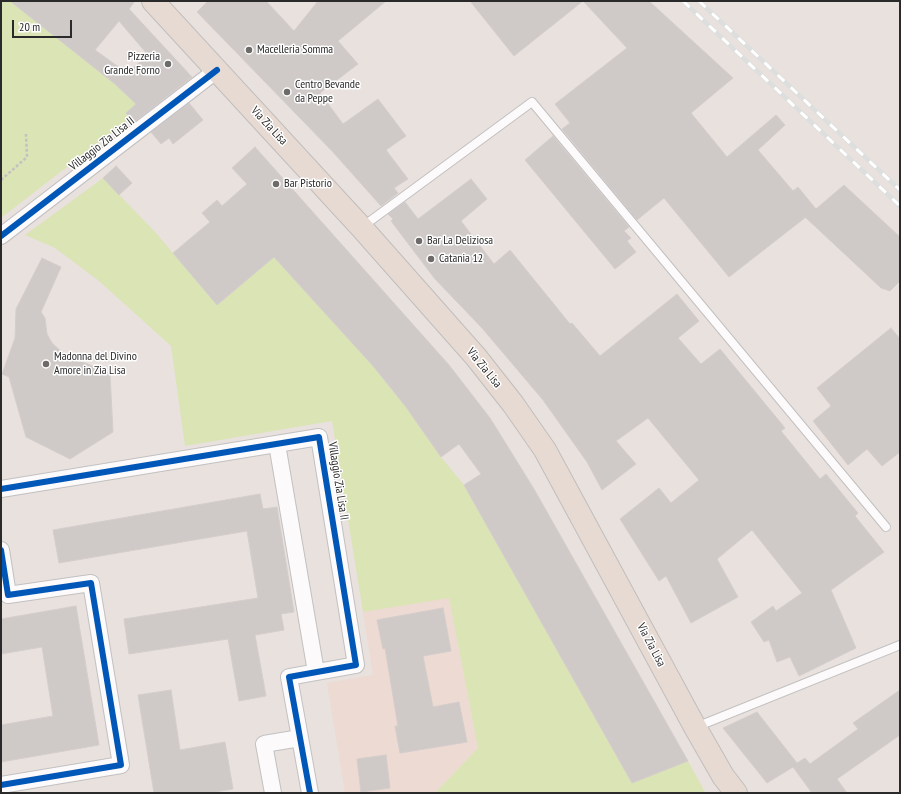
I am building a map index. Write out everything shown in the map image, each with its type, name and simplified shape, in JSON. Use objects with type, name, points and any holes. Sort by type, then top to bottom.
[{"type":"main road","name":"Via Zia Lisa","points":[[153,1],[362,227],[476,357],[513,404],[546,450],[723,776],[736,793]]},
{"type":"street","name":"Villaggio Zia Lisa II","points":[[1,236],[217,70]]},
{"type":"street","name":"Villaggio Zia Lisa II","points":[[1,489],[320,437],[356,665],[290,676],[310,793]]},
{"type":"street","points":[[277,444],[316,672]]},
{"type":"street","points":[[1,550],[4,596],[91,583],[121,764],[1,785]]},
{"type":"street","points":[[273,793],[264,744],[300,738]]},
{"type":"lane","points":[[362,227],[532,102],[886,527]]},
{"type":"lane","points":[[696,727],[900,645]]},
{"type":"path","points":[[1,180],[27,157],[26,134]]},
{"type":"shaded area","points":[[449,597],[478,748],[435,793],[345,793],[327,683],[373,675],[363,612]]},
{"type":"green space","points":[[1,1],[10,1],[115,84],[136,104],[126,113],[130,118],[1,218]]},
{"type":"green space","points":[[103,178],[156,233],[217,305],[274,257],[374,367],[406,407],[441,457],[464,485],[632,783],[688,761],[705,792],[435,793],[478,748],[449,598],[363,612],[332,421],[185,446],[171,346],[99,281],[55,248],[25,235]]},
{"type":"building","points":[[10,1],[135,1],[129,9],[192,77],[134,122],[126,113],[136,104],[115,84]],"holes":[[[119,21],[148,55],[127,73],[95,50]]]},
{"type":"building","points":[[208,1],[266,1],[294,31],[318,1],[386,1],[338,41],[358,64],[320,93],[343,124],[378,99],[406,136],[386,150],[408,179],[394,188],[398,193],[381,206],[332,151],[197,12]]},
{"type":"building","points":[[470,1],[583,1],[514,56]]},
{"type":"building","points":[[583,1],[649,1],[733,78],[691,113],[727,157],[776,115],[785,125],[758,150],[793,191],[798,187],[816,209],[844,185],[900,237],[900,281],[890,291],[881,288],[805,217],[729,277],[664,198],[637,220],[562,129],[570,123],[555,104],[627,48]]},
{"type":"building","points":[[189,103],[203,120],[173,144],[169,138],[161,144],[151,132]]},
{"type":"building","points":[[553,136],[629,227],[624,231],[631,238],[627,241],[636,252],[615,269],[525,160]]},
{"type":"building","points":[[255,147],[449,365],[490,418],[534,489],[688,761],[632,783],[464,485],[481,474],[459,444],[441,457],[406,407],[374,367],[274,257],[217,305],[173,253],[210,222],[202,213],[217,200],[222,206],[247,184],[232,168]]},
{"type":"building","points":[[116,166],[132,183],[119,195],[103,178]]},
{"type":"building","points":[[471,179],[487,199],[461,221],[494,264],[510,250],[570,324],[572,323],[600,356],[677,294],[699,321],[678,338],[701,364],[720,349],[785,428],[781,431],[820,479],[826,474],[858,513],[855,516],[884,552],[831,590],[856,648],[799,676],[790,657],[777,662],[769,640],[764,642],[751,622],[773,606],[776,611],[802,593],[752,530],[717,559],[738,597],[691,623],[666,576],[659,581],[620,519],[659,488],[671,503],[699,480],[648,418],[616,441],[636,464],[602,490],[587,462],[543,400],[482,328],[435,279],[391,221],[393,219],[388,214],[405,202],[418,219]]},
{"type":"building","name":"Madonna del Divino Amore in Zia Lisa","points":[[42,258],[61,267],[41,312],[45,318],[47,334],[52,343],[63,353],[110,374],[113,432],[70,459],[26,437],[9,377],[2,374],[15,338],[16,309]]},
{"type":"building","points":[[891,328],[900,339],[900,452],[882,466],[867,449],[848,465],[813,421],[831,406],[817,388]]},
{"type":"building","points":[[260,494],[263,509],[277,507],[294,612],[281,614],[284,630],[255,635],[266,696],[239,701],[228,639],[129,654],[124,619],[258,598],[247,531],[59,563],[53,530]]},
{"type":"building","points":[[76,606],[99,745],[1,762],[1,725],[53,716],[42,647],[1,654],[1,619]]},
{"type":"building","points":[[443,608],[451,651],[423,656],[433,707],[459,702],[467,742],[400,753],[395,726],[398,726],[385,648],[383,649],[377,620]]},
{"type":"building","points":[[171,690],[180,750],[225,742],[233,789],[209,793],[154,793],[138,695]]},
{"type":"building","points":[[900,690],[900,735],[837,779],[847,793],[812,793],[793,767],[767,783],[723,728],[757,712],[797,763],[805,758],[810,764],[858,729],[853,723]]},
{"type":"building","points":[[386,755],[390,788],[361,792],[357,759]]},
{"type":"railway","points":[[683,1],[900,206]]},
{"type":"railway","points":[[699,1],[900,190]]},
{"type":"cycle path","points":[[1,236],[217,70]]},
{"type":"cycle path","points":[[1,489],[319,437],[356,665],[289,677],[310,793]]},
{"type":"cycle path","points":[[1,550],[8,595],[91,583],[121,765],[1,785]]},
{"type":"place","name":"Macelleria Somma","points":[[249,50]]},
{"type":"place","name":"Pizzeria Grande Forno","points":[[168,64]]},
{"type":"place","name":"Centro Bevande da Peppe","points":[[287,92]]},
{"type":"place","name":"Bar Pistorio","points":[[276,184]]},
{"type":"place","name":"Bar La Deliziosa","points":[[419,241]]},
{"type":"place","name":"Catania 12","points":[[431,259]]},
{"type":"place","name":"Madonna del Divino Amore in Zia Lisa","points":[[46,364]]}]
